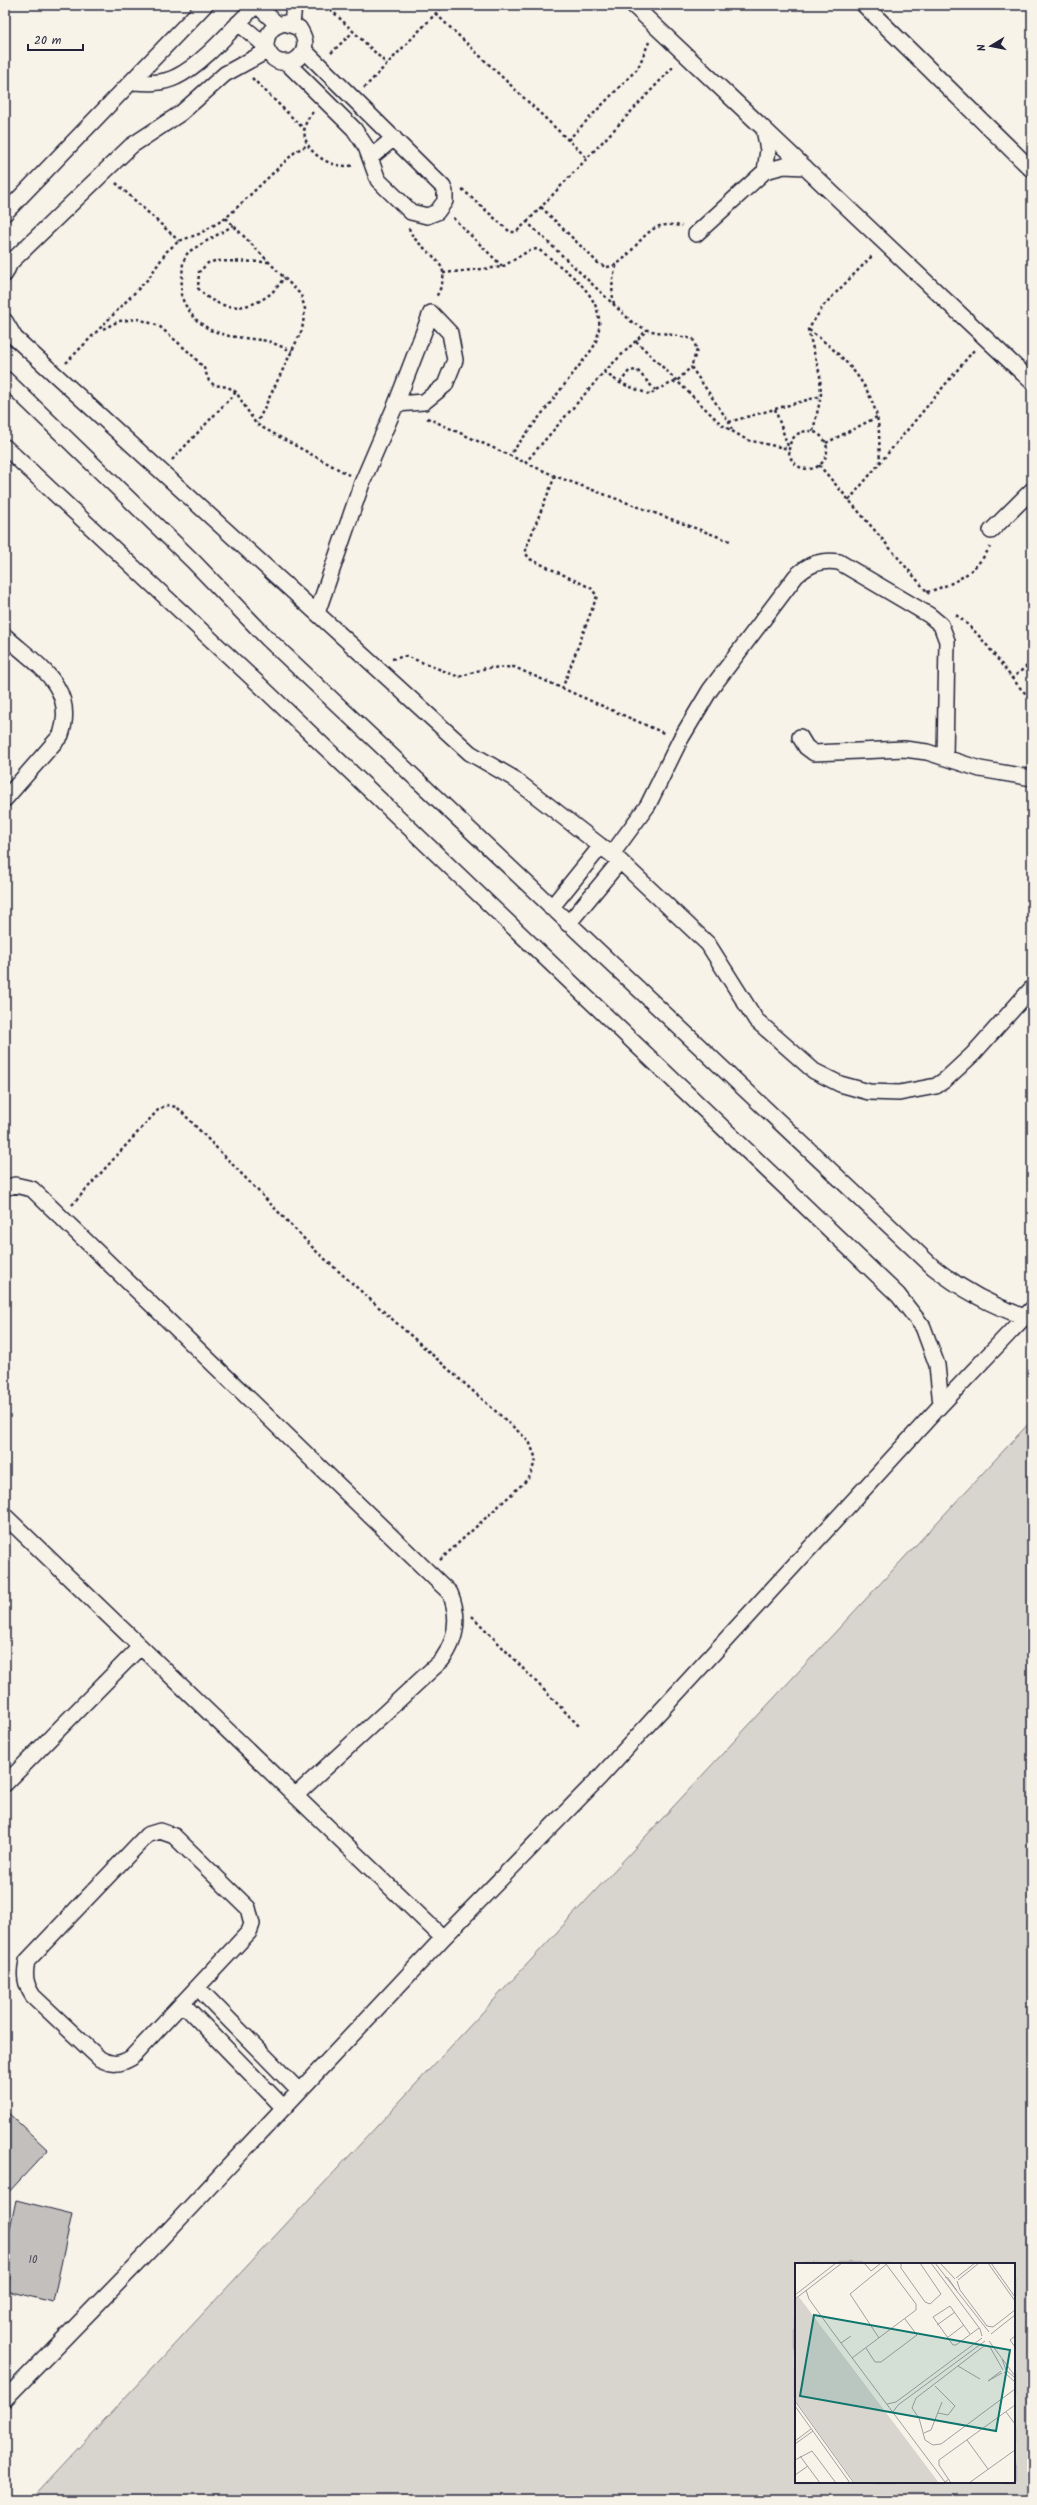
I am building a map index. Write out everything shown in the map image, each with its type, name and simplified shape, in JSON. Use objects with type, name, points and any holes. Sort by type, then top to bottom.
[{"type":"street","points":[[5,213],[133,82],[205,5]]},
{"type":"street","points":[[133,82],[155,83],[175,78],[193,66],[256,5],[303,35],[304,50],[435,179],[445,192],[442,207],[427,216],[411,212],[378,180],[371,157],[354,128],[286,62]]},
{"type":"street","points":[[267,49],[268,33],[285,24],[294,5]]},
{"type":"street","points":[[633,5],[1032,382]]},
{"type":"street","points":[[864,5],[1032,170]]},
{"type":"street","points":[[238,23],[278,61],[286,62],[297,59],[304,50]]},
{"type":"street","points":[[5,274],[10,263],[131,146],[181,113],[213,84],[239,65],[267,49]]},
{"type":"street","points":[[764,129],[768,150],[765,171]]},
{"type":"street","points":[[371,157],[394,138]]},
{"type":"street","points":[[700,230],[765,171],[784,166],[805,168]]},
{"type":"street","points":[[317,613],[362,483],[396,404],[431,313],[450,333],[455,360],[446,385],[424,402],[396,404]]},
{"type":"street","points":[[5,321],[15,338],[54,375],[470,753],[513,778],[611,854],[708,944],[756,1020],[814,1072],[847,1087],[869,1092],[900,1093],[936,1086],[945,1080],[973,1054],[1032,988]]},
{"type":"street","points":[[5,379],[193,561],[268,639],[551,908],[933,1267],[967,1292],[992,1306],[1028,1313]]},
{"type":"street","points":[[5,447],[264,689],[898,1295],[923,1327],[937,1365],[941,1405]]},
{"type":"street","points":[[991,531],[1001,519],[1032,490]]},
{"type":"street","points":[[568,924],[611,854],[642,815],[680,740],[710,690],[796,576],[804,568],[816,562],[829,560],[839,562],[929,615],[941,625],[948,641],[945,758]]},
{"type":"street","points":[[5,636],[54,681],[62,692],[66,707],[65,723],[61,735],[5,799]]},
{"type":"street","points":[[800,737],[806,747],[814,753],[904,749],[927,752],[980,769],[1032,778]]},
{"type":"street","points":[[551,908],[611,854]]},
{"type":"street","points":[[5,1188],[15,1185],[32,1189],[450,1593],[454,1602],[457,1622],[448,1651],[400,1700],[295,1796]]},
{"type":"street","points":[[5,2399],[154,2246],[443,1938],[600,1776],[941,1405],[1028,1313]]},
{"type":"street","points":[[5,1516],[443,1938]]},
{"type":"street","points":[[5,1784],[140,1647]]},
{"type":"street","points":[[153,1832],[168,1832],[174,1836],[248,1908],[252,1915],[252,1924],[249,1932],[198,1988],[131,2058],[121,2064],[110,2064],[100,2059],[33,1996],[27,1985],[24,1973],[27,1961],[147,1834],[153,1832]]},
{"type":"street","points":[[198,1988],[299,2091]]},
{"type":"street","points":[[183,2004],[284,2108]]},
{"type":"path","points":[[326,5],[387,64]]},
{"type":"path","points":[[353,98],[444,5]]},
{"type":"path","points":[[436,14],[587,158]]},
{"type":"path","points":[[568,140],[638,68],[653,24]]},
{"type":"path","points":[[319,65],[353,32]]},
{"type":"path","points":[[435,179],[465,191],[510,232],[516,232],[528,222],[685,54]]},
{"type":"path","points":[[239,65],[305,131]]},
{"type":"path","points":[[326,101],[311,114],[305,131],[308,145],[320,159],[332,165],[352,166],[371,157]]},
{"type":"path","points":[[54,375],[100,330],[148,279],[167,251],[179,241],[209,230],[226,218],[296,151],[308,145]]},
{"type":"path","points":[[105,172],[179,241]]},
{"type":"path","points":[[442,207],[502,267]]},
{"type":"path","points":[[541,207],[599,264],[606,267],[617,264]]},
{"type":"path","points":[[411,212],[408,224],[410,232],[440,266],[443,273],[443,279],[431,313]]},
{"type":"path","points":[[226,218],[301,295],[305,309],[305,323],[256,424]]},
{"type":"path","points":[[528,222],[632,322],[647,330],[693,339],[697,350],[691,367],[677,381],[655,390],[651,395],[620,383],[604,372]]},
{"type":"path","points":[[234,225],[188,252],[183,262],[181,294],[184,303],[194,318],[210,330],[229,336],[268,341],[292,351]]},
{"type":"path","points":[[615,305],[611,291],[612,277],[617,264],[650,230],[659,226],[700,230]]},
{"type":"path","points":[[813,432],[820,396],[820,375],[808,330],[824,305],[884,243]]},
{"type":"path","points":[[443,273],[502,267],[530,250],[542,252],[578,280],[594,300],[600,331],[593,348],[509,456]]},
{"type":"path","points":[[269,262],[215,261],[208,264],[199,272],[198,288],[204,296],[224,304],[252,305],[266,299],[277,290],[284,277]]},
{"type":"path","points":[[100,330],[119,321],[139,319],[159,326],[190,353],[204,368],[209,381],[214,385],[228,387],[236,392],[256,424],[362,483]]},
{"type":"path","points":[[525,463],[604,372],[647,330]]},
{"type":"path","points":[[808,330],[839,352],[858,376],[877,417],[880,463]]},
{"type":"path","points":[[849,500],[984,338]]},
{"type":"path","points":[[636,341],[712,417],[733,432],[747,440],[789,449]]},
{"type":"path","points":[[691,367],[730,422],[733,432]]},
{"type":"path","points":[[620,383],[629,371],[637,370],[655,390]]},
{"type":"path","points":[[161,472],[236,392]]},
{"type":"path","points":[[730,422],[820,396]]},
{"type":"path","points":[[775,409],[789,449],[794,463],[800,467],[808,469],[819,465],[825,458],[826,443],[822,437],[813,432],[801,432],[795,436],[789,449]]},
{"type":"path","points":[[425,417],[555,476],[730,541]]},
{"type":"path","points":[[826,443],[877,417]]},
{"type":"path","points":[[819,465],[931,598]]},
{"type":"path","points":[[555,476],[526,548],[526,554],[530,559],[592,588],[597,596],[562,689]]},
{"type":"path","points":[[927,592],[948,586],[967,575],[983,559],[995,540],[1001,519]]},
{"type":"path","points":[[951,612],[976,631],[1011,679],[1032,700]]},
{"type":"path","points":[[384,676],[392,659],[406,656],[459,677],[486,668],[514,667],[680,740]]},
{"type":"path","points":[[1011,679],[1032,662]]},
{"type":"path","points":[[61,1217],[158,1110],[166,1106],[177,1107],[317,1252],[529,1441],[536,1460],[530,1478],[428,1571]]},
{"type":"path","points":[[471,1615],[580,1727]]},
{"type":"shaded area","points":[[1032,1420],[1032,2500],[30,2500]]},
{"type":"building","points":[[5,2110],[48,2150],[5,2196]]},
{"type":"building","points":[[16,2200],[72,2214],[53,2302],[7,2291],[10,2276],[5,2275],[5,2252]]}]
